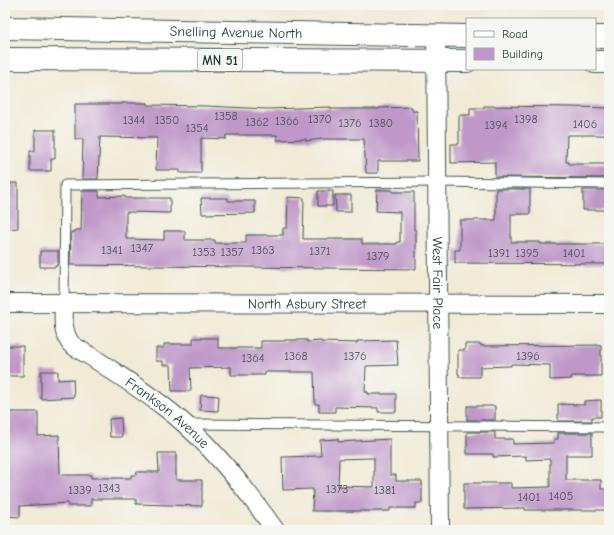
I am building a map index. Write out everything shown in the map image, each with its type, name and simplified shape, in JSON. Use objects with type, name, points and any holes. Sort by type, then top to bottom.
[{"type":"main road","name":"Snelling Avenue North","points":[[5,28],[466,36]]},
{"type":"main road","points":[[596,37],[609,37]]},
{"type":"main road","name":"Snelling Avenue North","points":[[5,59],[466,61]]},
{"type":"main road","points":[[596,62],[609,62]]},
{"type":"street","name":"West Fair Place","points":[[436,35],[440,530]]},
{"type":"street","name":"North Asbury Street","points":[[5,303],[609,304]]},
{"type":"street","name":"Frankson Avenue","points":[[64,303],[64,328],[66,336],[72,344],[135,386],[186,424],[244,489],[276,530]]},
{"type":"lane","points":[[64,303],[65,184],[437,182],[609,184]]},
{"type":"lane","points":[[186,424],[609,427]]},
{"type":"building","points":[[122,103],[267,109],[330,107],[330,109],[379,109],[412,107],[412,111],[417,111],[418,161],[378,161],[378,173],[366,173],[364,139],[322,139],[306,141],[306,139],[277,140],[277,135],[226,135],[226,139],[201,138],[201,173],[180,173],[180,170],[156,170],[157,138],[100,137],[98,179],[82,179],[83,139],[75,139],[75,104]]},
{"type":"building","points":[[484,106],[609,108],[609,135],[567,135],[566,162],[569,162],[569,164],[609,164],[609,178],[495,177],[495,162],[451,163],[451,144],[459,144],[459,115],[470,115],[470,108],[484,108]]},
{"type":"building","points":[[35,130],[55,130],[55,159],[51,159],[51,171],[30,171],[30,151],[35,151]]},
{"type":"building","points":[[5,183],[18,183],[18,228],[5,229]]},
{"type":"building","points":[[496,189],[530,189],[530,214],[511,214],[511,242],[540,242],[540,244],[609,244],[609,264],[455,263],[455,250],[460,250],[460,220],[496,220]]},
{"type":"building","points":[[377,190],[414,192],[416,269],[70,265],[71,232],[81,230],[82,191],[99,191],[99,197],[125,196],[125,198],[170,198],[170,213],[126,212],[126,239],[164,240],[164,231],[185,231],[185,240],[215,240],[215,243],[246,243],[246,235],[283,235],[283,228],[287,228],[288,197],[304,198],[303,239],[362,239],[362,244],[397,244],[397,242],[400,242],[400,212],[376,211]]},
{"type":"building","points":[[583,190],[609,190],[609,210],[583,210]]},
{"type":"building","points":[[318,191],[333,191],[333,206],[318,206]]},
{"type":"building","points":[[335,195],[351,195],[351,212],[336,212]]},
{"type":"building","points":[[201,198],[228,198],[228,201],[255,201],[255,213],[202,214]]},
{"type":"building","points":[[40,251],[58,251],[58,265],[56,265],[56,267],[40,267]]},
{"type":"building","points":[[193,338],[218,338],[218,348],[261,348],[261,341],[307,340],[307,342],[321,341],[357,343],[357,341],[396,340],[398,365],[366,366],[365,392],[368,392],[368,394],[396,394],[396,412],[378,412],[378,408],[335,407],[335,412],[319,412],[319,404],[315,404],[314,372],[265,372],[265,375],[231,375],[231,367],[190,368],[191,391],[172,391],[171,365],[163,365],[163,361],[156,361],[156,348],[164,348],[164,344],[193,344]]},
{"type":"building","points":[[465,344],[481,344],[481,346],[601,345],[601,376],[571,376],[571,379],[550,380],[550,365],[511,364],[511,366],[480,367],[480,377],[459,377],[458,350],[465,350]]},
{"type":"building","points":[[5,346],[23,346],[23,376],[5,376]]},
{"type":"building","points":[[41,371],[58,371],[58,380],[73,379],[74,397],[41,399]]},
{"type":"building","points":[[201,395],[219,396],[218,411],[200,410]]},
{"type":"building","points":[[601,400],[601,417],[592,417],[592,421],[558,421],[558,404],[584,405],[584,401]]},
{"type":"building","points":[[467,406],[495,406],[495,420],[467,420]]},
{"type":"building","points":[[5,412],[38,412],[38,436],[59,435],[60,475],[91,475],[91,478],[131,478],[131,475],[136,475],[137,472],[159,472],[158,453],[176,453],[176,480],[202,480],[202,506],[136,504],[136,499],[91,499],[91,506],[68,506],[68,503],[20,506],[20,517],[5,516]]},
{"type":"building","points":[[121,418],[122,437],[110,437],[109,419]]},
{"type":"building","points":[[467,432],[495,432],[495,439],[513,439],[513,444],[554,443],[554,439],[558,439],[558,433],[592,433],[592,455],[566,455],[566,480],[601,480],[601,489],[609,489],[609,510],[525,510],[525,508],[464,509],[464,483],[511,483],[511,488],[550,487],[550,459],[526,460],[526,456],[493,457],[493,454],[467,454]]},
{"type":"building","points":[[338,439],[338,442],[390,439],[390,475],[396,475],[396,481],[422,481],[422,503],[416,503],[416,508],[390,508],[390,511],[312,511],[313,489],[283,490],[282,457],[321,456],[320,440]],"holes":[[[374,458],[374,487],[338,486],[339,459]]]}]
